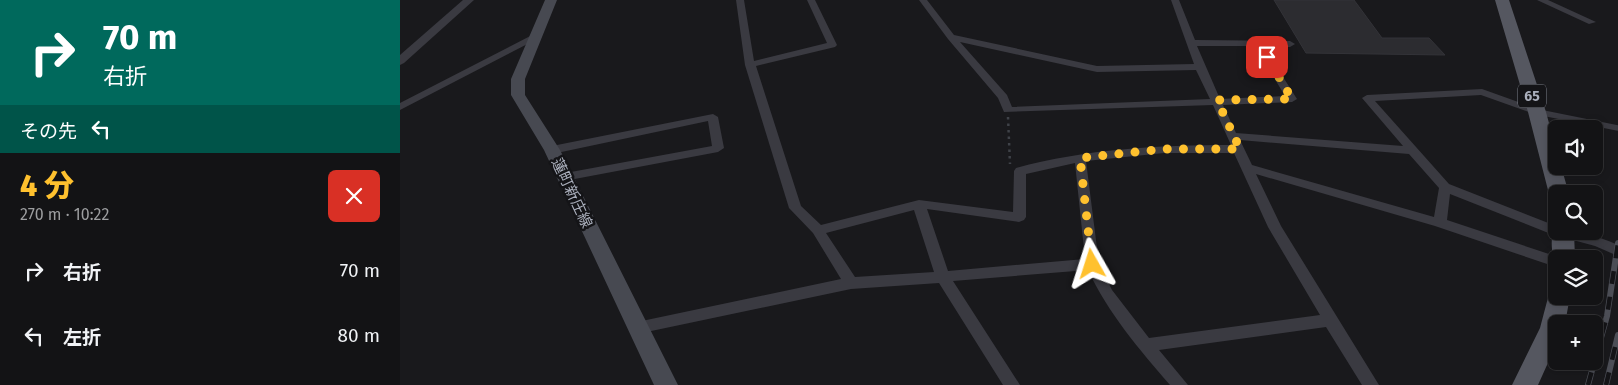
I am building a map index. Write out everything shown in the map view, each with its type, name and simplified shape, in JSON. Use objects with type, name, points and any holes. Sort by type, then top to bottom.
[{"type":"main road","name":"蓮町新庄線","points":[[551,0],[518,79],[518,95],[552,150],[666,385]]},
{"type":"main road","name":"65","points":[[1502,0],[1537,112],[1557,185]]},
{"type":"main road","points":[[1525,385],[1552,328],[1556,305]]},
{"type":"street","points":[[400,61],[469,0]]},
{"type":"street","points":[[740,0],[750,65],[795,208],[818,230],[851,283]]},
{"type":"street","points":[[750,65],[832,45],[811,0]]},
{"type":"street","points":[[923,0],[951,37],[1003,97],[1008,110],[1217,100],[1292,99],[1258,44]]},
{"type":"street","points":[[1175,0],[1200,67],[1275,227],[1330,320],[1372,385]]},
{"type":"street","points":[[1541,0],[1558,4],[1592,22]]},
{"type":"street","points":[[400,107],[538,35]]},
{"type":"street","points":[[951,37],[1097,69],[1200,67]]},
{"type":"street","points":[[1191,43],[1290,44]]},
{"type":"street","points":[[1537,112],[1482,92],[1367,98],[1410,150],[1445,187],[1548,227]]},
{"type":"street","points":[[552,150],[713,117],[718,148],[564,176]]},
{"type":"street","points":[[1234,136],[1410,150]]},
{"type":"street","points":[[818,230],[919,204],[1019,216],[1020,171],[1080,158],[1164,149],[1240,149]]},
{"type":"street","points":[[1080,158],[1092,264],[1106,293],[1144,345],[1180,385]]},
{"type":"street","points":[[1248,168],[1440,223],[1548,259]]},
{"type":"street","points":[[1440,223],[1445,187]]},
{"type":"street","points":[[919,204],[943,277],[1012,385]]},
{"type":"street","points":[[1591,240],[1618,251]]},
{"type":"street","points":[[637,328],[851,283],[1092,264]]},
{"type":"street","points":[[1144,345],[1330,320]]},
{"type":"lane","points":[[1537,112],[1618,128]]},
{"type":"path","points":[[1008,110],[1010,168],[1020,171]]},
{"type":"building","points":[[1274,0],[1354,0],[1382,38],[1429,38],[1445,55],[1306,53]]},
{"type":"railway","points":[[1588,385],[1607,316],[1618,243]]},
{"type":"railway","points":[[1606,385],[1618,335]]},
{"type":"route","points":[[1092,264],[1080,158],[1164,149],[1240,149],[1217,100],[1292,99],[1267,57]]}]
